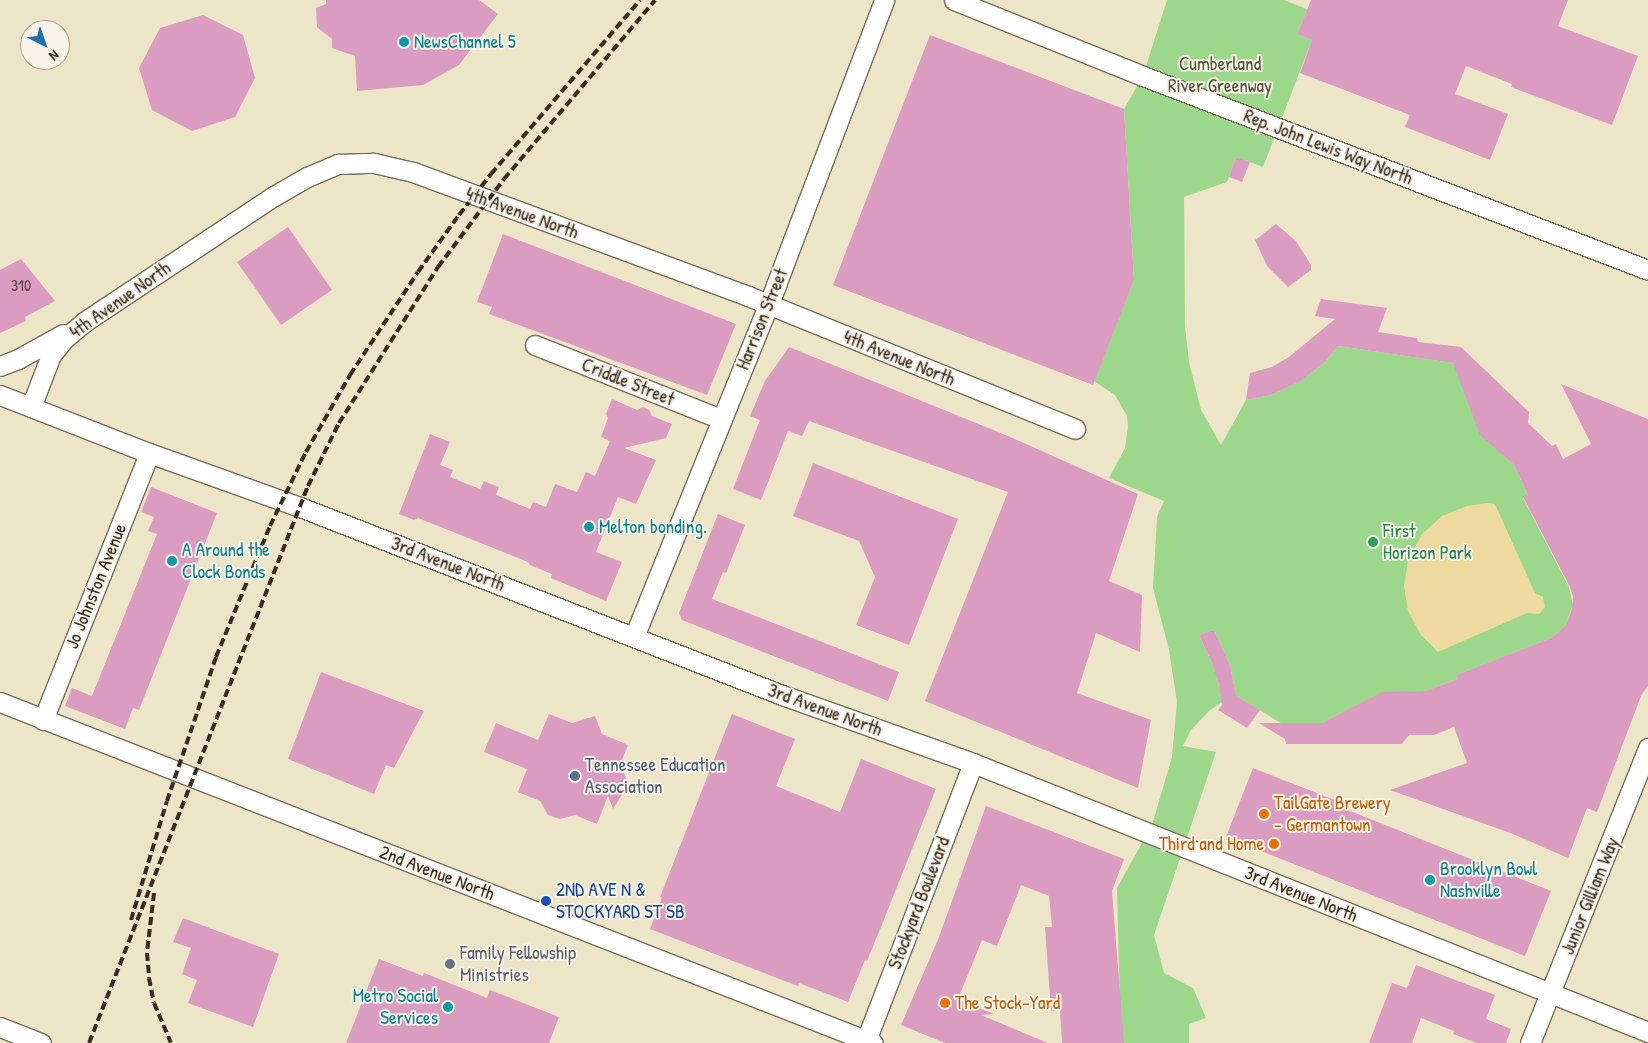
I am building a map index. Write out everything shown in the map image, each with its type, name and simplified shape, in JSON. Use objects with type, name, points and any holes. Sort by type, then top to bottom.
[{"type":"street","name":"Harrison Street","points":[[634,637],[768,305],[884,0]]},
{"type":"street","name":"Rep. John Lewis Way North","points":[[954,0],[1143,76],[1648,270]]},
{"type":"street","name":"4th Avenue North","points":[[31,407],[51,355],[64,339],[84,322],[274,196],[306,177],[338,164],[374,163],[413,172],[768,305],[1075,428]]},
{"type":"street","points":[[0,366],[18,359],[84,322]]},
{"type":"street","name":"Criddle Street","points":[[535,345],[721,419]]},
{"type":"street","name":"3rd Avenue North","points":[[0,395],[149,453],[300,507],[782,695],[974,763],[1648,1032]]},
{"type":"street","name":"Jo Johnston Avenue","points":[[43,720],[149,453]]},
{"type":"street","name":"2nd Avenue North","points":[[0,702],[868,1042]]},
{"type":"street","name":"Junior Gilliam Way","points":[[1530,1043],[1648,748]]},
{"type":"street","name":"Stockyard Boulevard","points":[[868,1042],[974,763]]},
{"type":"street","points":[[0,1027],[41,1043]]},
{"type":"green space","name":"Cumberland River Greenway","points":[[1167,0],[1284,0],[1307,9],[1297,34],[1312,40],[1263,167],[1236,157],[1227,182],[1184,197],[1185,326],[1189,362],[1201,410],[1221,445],[1246,400],[1271,395],[1299,382],[1324,363],[1338,346],[1453,363],[1503,455],[1514,465],[1528,495],[1523,498],[1569,587],[1573,605],[1566,625],[1551,638],[1456,675],[1458,679],[1425,691],[1382,693],[1322,723],[1281,723],[1236,696],[1230,665],[1214,630],[1199,635],[1216,672],[1222,702],[1209,711],[1191,730],[1183,746],[1216,752],[1154,935],[1164,973],[1193,988],[1206,1018],[1189,1024],[1189,1043],[1121,1043],[1117,888],[1152,825],[1172,757],[1177,702],[1169,650],[1153,588],[1157,517],[1164,501],[1109,478],[1125,448],[1128,427],[1127,416],[1115,395],[1094,381],[1134,280],[1124,109],[1143,76]]},
{"type":"sand","points":[[1487,503],[1495,504],[1535,593],[1543,597],[1545,607],[1539,614],[1527,613],[1438,652],[1421,635],[1408,611],[1404,586],[1408,561],[1422,534],[1442,516],[1467,506]]},
{"type":"building","name":"NewsChannel 5","points":[[326,0],[479,0],[498,14],[459,65],[423,85],[357,91],[355,56],[332,48],[332,39],[317,27],[316,8],[326,4]]},
{"type":"building","points":[[1311,0],[1568,0],[1558,26],[1638,56],[1612,125],[1511,87],[1512,84],[1466,66],[1455,94],[1508,114],[1490,160],[1405,127],[1410,115],[1300,73],[1312,40],[1297,34]]},
{"type":"building","points":[[203,15],[243,35],[255,78],[235,117],[192,131],[152,110],[139,68],[160,28]]},
{"type":"building","points":[[930,35],[1124,109],[1134,280],[1093,385],[833,285]]},
{"type":"building","points":[[1236,157],[1250,162],[1242,182],[1229,177]]},
{"type":"building","points":[[1276,224],[1296,241],[1311,265],[1311,270],[1288,287],[1267,266],[1255,240]]},
{"type":"building","points":[[288,227],[332,290],[281,325],[237,262]]},
{"type":"building","points":[[503,234],[736,324],[707,395],[489,314],[492,307],[477,302]]},
{"type":"building","points":[[21,259],[55,301],[25,317],[26,321],[0,333],[0,270]]},
{"type":"building","points":[[1321,299],[1387,308],[1378,332],[1417,338],[1418,342],[1461,347],[1529,412],[1528,423],[1552,446],[1556,444],[1563,459],[1591,444],[1561,384],[1648,419],[1648,686],[1641,696],[1597,812],[1587,808],[1568,858],[1513,834],[1390,790],[1467,763],[1454,727],[1434,735],[1409,735],[1402,744],[1286,744],[1285,739],[1259,723],[1322,723],[1382,692],[1425,691],[1458,679],[1456,675],[1551,638],[1566,625],[1572,609],[1573,597],[1570,587],[1523,497],[1528,495],[1514,465],[1480,435],[1453,363],[1338,346],[1324,363],[1299,382],[1271,395],[1246,400],[1250,373],[1272,367],[1289,357],[1335,319],[1315,316]]},
{"type":"building","points":[[789,347],[1008,436],[1138,494],[1109,581],[1142,595],[1140,652],[1096,633],[1077,693],[1151,720],[1138,788],[925,701],[1008,492],[809,421],[802,436],[788,431],[761,500],[733,489],[760,420],[750,416],[765,381]]},
{"type":"building","points":[[612,399],[637,410],[643,407],[649,410],[652,416],[672,424],[666,438],[624,448],[656,460],[636,504],[618,497],[596,552],[622,562],[606,601],[551,578],[552,574],[530,565],[528,562],[418,518],[414,520],[399,514],[430,434],[450,442],[440,465],[453,470],[450,477],[480,489],[484,481],[499,487],[496,495],[530,509],[533,502],[546,507],[555,484],[577,492],[586,472],[595,476],[610,441],[601,437],[608,418],[606,414]]},
{"type":"building","points":[[813,463],[958,519],[909,645],[856,625],[875,577],[859,541],[793,516]]},
{"type":"building","points":[[151,487],[217,513],[139,710],[133,708],[125,729],[65,706],[72,688],[92,696],[157,534],[148,531],[154,517],[141,512]]},
{"type":"building","points":[[718,514],[745,525],[726,573],[723,572],[712,599],[899,672],[888,701],[682,620],[679,613]]},
{"type":"building","points":[[1214,630],[1230,665],[1236,696],[1260,710],[1247,728],[1218,710],[1222,705],[1218,681],[1199,635]]},
{"type":"building","points":[[321,672],[424,711],[394,768],[386,765],[374,794],[288,759]]},
{"type":"building","name":"Tennessee Education Association","points":[[549,714],[572,723],[595,716],[602,734],[628,745],[620,765],[626,778],[624,791],[613,809],[608,796],[597,824],[575,815],[560,819],[548,815],[540,801],[518,792],[527,769],[484,752],[496,723],[538,740]]},
{"type":"building","points":[[732,714],[795,739],[776,786],[840,812],[861,759],[936,789],[879,932],[848,1002],[799,983],[798,986],[650,929],[662,898],[660,897]]},
{"type":"building","name":"Brooklyn Bowl Nashville","points":[[1253,768],[1337,801],[1335,805],[1551,891],[1525,956],[1226,837]]},
{"type":"building","points":[[986,806],[1124,859],[1112,891],[1124,1043],[1062,1043],[1060,1010],[1051,1011],[1045,927],[1052,927],[1049,896],[1021,885],[997,946],[982,940],[958,999],[994,1014],[981,1015],[1048,1043],[945,1043],[901,1025],[939,937]]},
{"type":"building","points":[[183,918],[279,954],[253,1027],[188,1003],[197,980],[182,974],[191,948],[173,942]]},
{"type":"building","name":"Metro Social Services","points":[[379,959],[423,976],[424,973],[487,998],[490,990],[559,1017],[549,1043],[346,1043]]},
{"type":"building","points":[[1416,965],[1495,995],[1486,1019],[1511,1029],[1506,1043],[1477,1043],[1453,1034],[1454,1031],[1421,1018],[1412,1043],[1369,1043],[1392,983],[1407,988]]},
{"type":"railway","points":[[131,920],[167,801],[216,657],[270,526],[306,452],[350,375],[418,272],[459,215],[491,174],[640,0]]},
{"type":"railway","points":[[89,1043],[308,486],[339,423],[438,267],[504,179],[655,0]]},
{"type":"railway","points":[[154,893],[147,953],[149,978],[154,1003],[171,1043]]},
{"type":"place","name":"NewsChannel 5","points":[[404,42]]},
{"type":"place","name":"Melton bonding.","points":[[589,527]]},
{"type":"place","name":"First Horizon Park","points":[[1373,542]]},
{"type":"place","name":"A Around the Clock Bonds","points":[[172,561]]},
{"type":"place","name":"Tennessee Education Association","points":[[575,776]]},
{"type":"place","name":"TailGate Brewery - Germantown","points":[[1264,814]]},
{"type":"place","name":"Third and Home","points":[[1274,844]]},
{"type":"place","name":"Brooklyn Bowl Nashville","points":[[1430,880]]},
{"type":"place","name":"2ND AVE N & STOCKYARD ST SB","points":[[546,901]]},
{"type":"place","name":"Family Fellowship Ministries","points":[[450,964]]},
{"type":"place","name":"The Stock-Yard","points":[[945,1003]]},
{"type":"place","name":"Metro Social Services","points":[[448,1007]]}]
